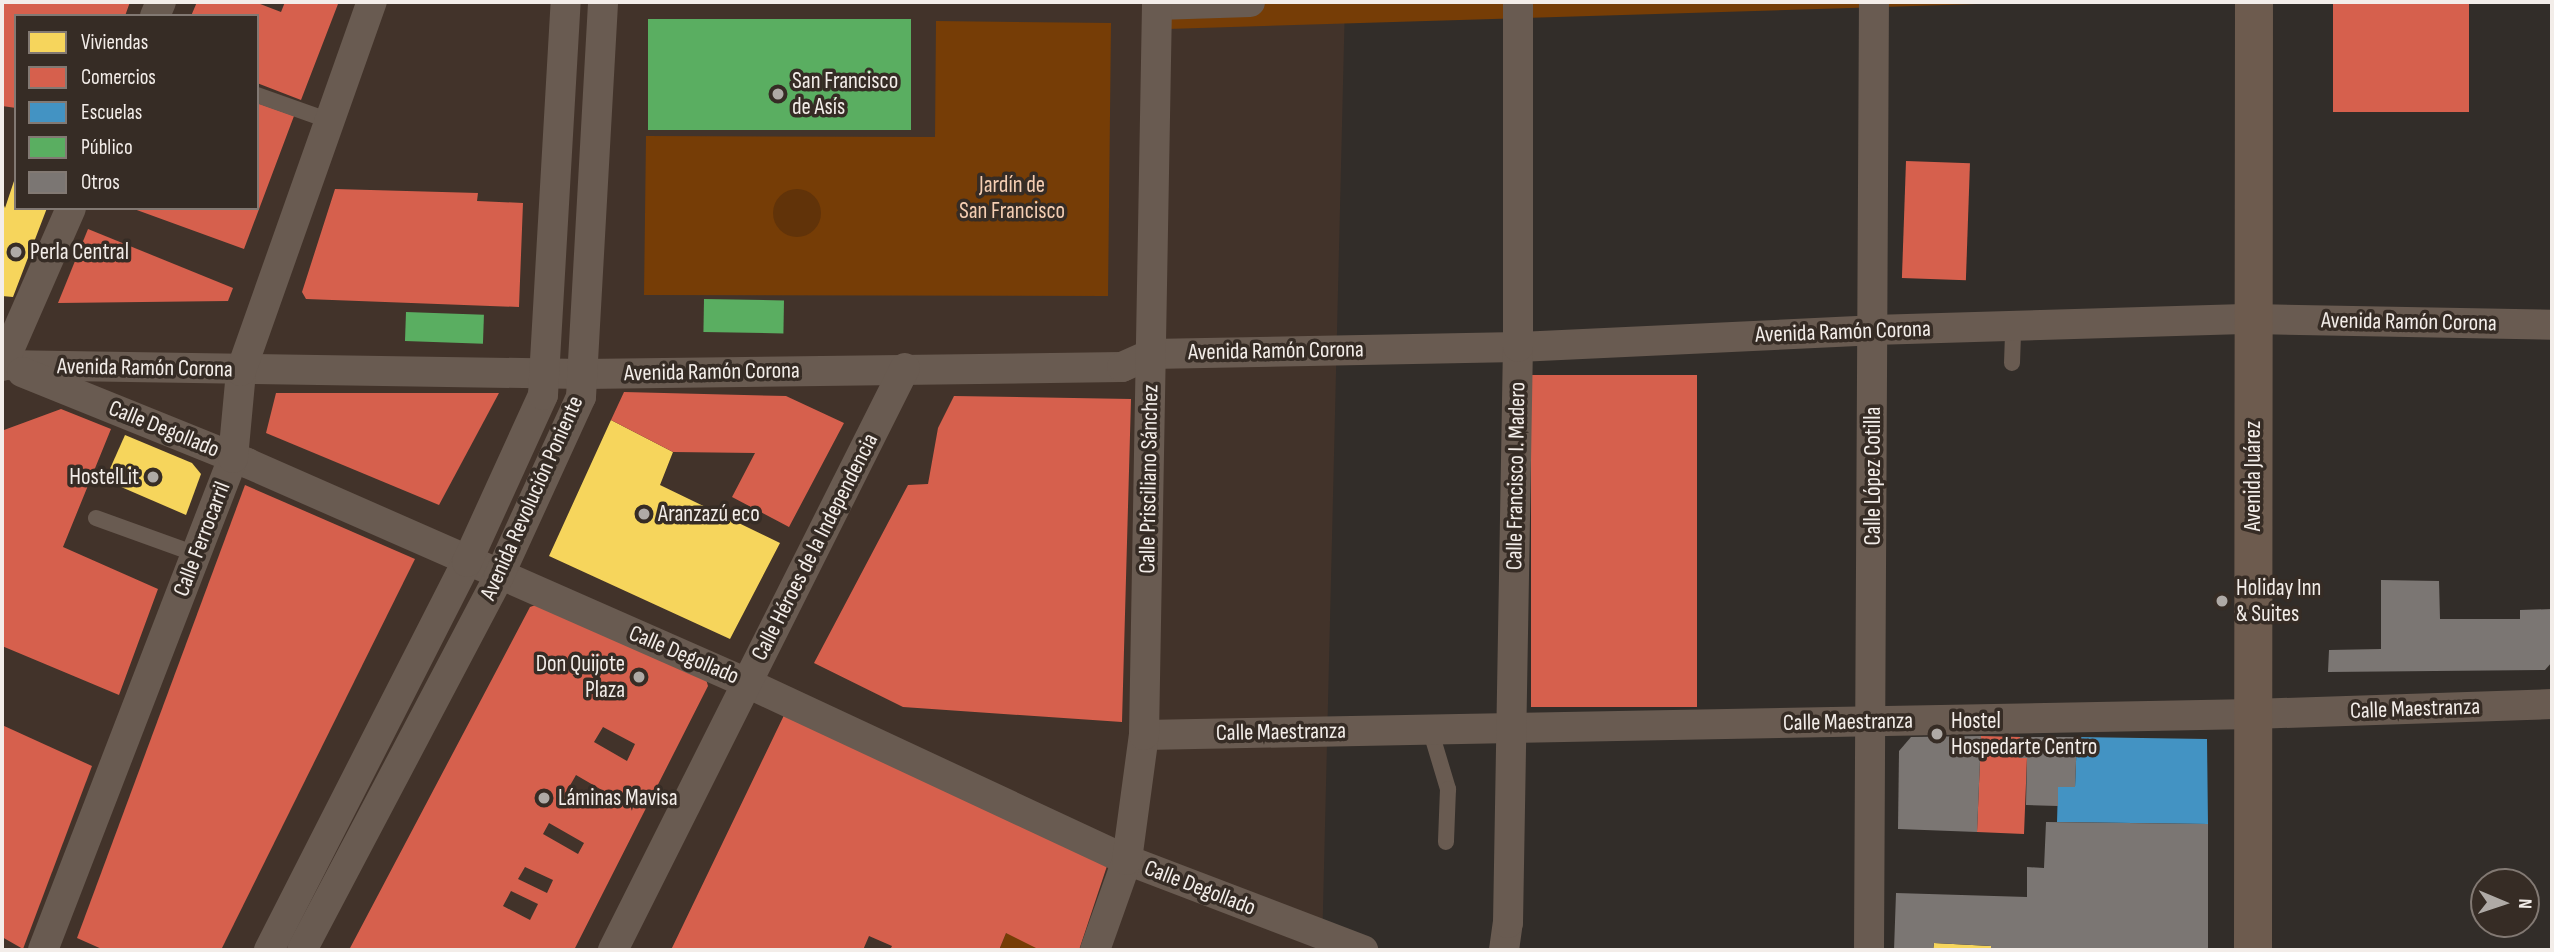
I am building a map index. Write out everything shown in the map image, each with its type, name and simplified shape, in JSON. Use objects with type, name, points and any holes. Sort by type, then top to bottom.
[{"type":"main road","name":"Avenida Juárez","points":[[2253,950],[2254,2]]},
{"type":"street","name":"Calle Ferrocarril","points":[[43,950],[233,457],[241,371],[372,2]]},
{"type":"street","name":"Avenida Revolución Poniente","points":[[269,950],[467,562],[543,395],[566,2]]},
{"type":"street","name":"Avenida Revolución Poniente","points":[[302,950],[499,576],[581,397],[603,2]]},
{"type":"street","points":[[1157,3],[1250,2]]},
{"type":"street","name":"Calle Francisco I. Madero","points":[[1504,950],[1512,728],[1518,346],[1517,2]]},
{"type":"street","name":"Calle López Cotilla","points":[[1869,950],[1873,721],[1874,2]]},
{"type":"street","name":"Calle Prisciliano Sánchez","points":[[1095,950],[1127,860],[1144,734],[1157,3]]},
{"type":"street","points":[[2,365],[70,210]]},
{"type":"street","name":"Avenida Ramón Corona","points":[[2,365],[241,371],[583,374],[1122,367],[1151,354],[1518,346],[1873,330],[2253,319],[2552,325]]},
{"type":"street","name":"Calle Degollado","points":[[2,365],[233,457],[747,683],[1127,860],[1363,950]]},
{"type":"street","name":"Calle Héroes de la Independencia","points":[[614,950],[905,369]]},
{"type":"street","name":"Calle Maestranza","points":[[1144,734],[2253,714],[2552,704]]},
{"type":"lane","points":[[259,96],[330,121]]},
{"type":"lane","points":[[2012,363],[2013,326]]},
{"type":"lane","points":[[96,518],[196,554]]},
{"type":"lane","points":[[1430,729],[1448,789],[1446,842]]},
{"type":"shaded area","points":[[2,2],[1345,2],[1322,950],[2,950]]},
{"type":"shaded area","points":[[797,189],[814,196],[821,213],[814,230],[797,237],[780,230],[773,213],[780,196]]},
{"type":"green space","points":[[1167,2],[2046,2],[1167,29]]},
{"type":"green space","name":"Jardín de San Francisco","points":[[936,21],[1111,23],[1108,296],[644,295],[646,136],[935,137]]},
{"type":"green space","points":[[1006,933],[1041,947],[1040,950],[999,950]]},
{"type":"building: Viviendas","name":"Perla Central","points":[[14,181],[14,210],[46,210],[13,297],[2,296],[2,200],[5,208]]},
{"type":"building: Viviendas","name":"Aranzazú eco","points":[[611,420],[673,452],[660,485],[780,543],[730,639],[549,556]]},
{"type":"building: Viviendas","name":"HostelLit","points":[[125,435],[192,463],[201,474],[186,515],[105,480]]},
{"type":"building: Viviendas","points":[[1934,943],[1991,946],[1991,950],[1933,950]]},
{"type":"building: Comercios","points":[[2,2],[130,2],[126,14],[14,14],[14,108],[2,106]]},
{"type":"building: Comercios","points":[[197,2],[255,2],[281,12],[285,2],[338,4],[301,100],[259,84],[259,14],[192,14]]},
{"type":"building: Comercios","points":[[2333,2],[2469,2],[2469,112],[2333,112]]},
{"type":"building: Comercios","points":[[874,21],[911,21],[911,58],[874,58]]},
{"type":"building: Comercios","points":[[259,104],[294,116],[259,209]]},
{"type":"building: Comercios","points":[[1906,161],[1970,163],[1966,280],[1902,278]]},
{"type":"building: Comercios","points":[[335,189],[478,193],[477,201],[523,203],[519,307],[306,299],[302,292]]},
{"type":"building: Comercios","points":[[137,210],[259,210],[244,249]]},
{"type":"building: Comercios","points":[[88,229],[233,288],[228,301],[58,303]]},
{"type":"building: Comercios","points":[[1531,375],[1697,375],[1697,707],[1531,707]]},
{"type":"building: Comercios","points":[[624,392],[786,396],[844,423],[789,527],[732,497],[755,453],[673,452],[611,420]]},
{"type":"building: Comercios","points":[[276,393],[499,393],[439,505],[266,433]]},
{"type":"building: Comercios","points":[[954,396],[1131,399],[1122,722],[903,707],[814,663],[908,485],[928,484],[938,428]]},
{"type":"building: Comercios","points":[[61,409],[111,429],[63,547],[158,589],[119,695],[2,646],[2,435],[4,430]]},
{"type":"building: Comercios","points":[[245,485],[415,559],[221,950],[104,950],[77,938]]},
{"type":"building: Comercios","points":[[547,601],[703,669],[708,686],[574,950],[349,950],[530,607]],"holes":[[[603,727],[635,744],[627,761],[594,742]],[[576,775],[607,793],[601,807],[568,789]],[[549,823],[584,843],[578,854],[543,834]],[[525,867],[553,880],[547,893],[518,879]],[[511,891],[538,904],[530,920],[503,906]]]},
{"type":"building: Comercios","points":[[787,709],[1108,863],[1079,950],[1040,950],[1006,933],[999,950],[890,950],[892,946],[869,936],[863,950],[671,950]]},
{"type":"building: Comercios","points":[[2,725],[92,766],[23,949],[2,937]]},
{"type":"building: Comercios","points":[[1981,736],[2020,737],[2019,758],[2027,758],[2024,834],[1977,832]]},
{"type":"building: Escuelas","points":[[2077,737],[2207,739],[2208,824],[2057,822],[2058,787],[2075,787]]},
{"type":"building: Público","name":"San Francisco de Asís","points":[[648,19],[911,19],[911,130],[648,130]]},
{"type":"building: Público","points":[[704,299],[784,300],[783,333],[703,332]]},
{"type":"building: Público","points":[[406,312],[484,315],[483,344],[405,341]]},
{"type":"building: Otros","points":[[2381,580],[2439,581],[2440,619],[2520,619],[2520,610],[2552,609],[2552,662],[2545,670],[2328,672],[2329,650],[2381,649]]},
{"type":"building: Otros","points":[[1981,736],[1977,832],[1898,829],[1899,751],[1911,737]]},
{"type":"building: Otros","points":[[2020,737],[2077,737],[2075,787],[2058,787],[2058,806],[2026,805],[2027,758],[2019,758]]},
{"type":"building: Otros","points":[[2046,822],[2208,824],[2208,950],[1991,950],[1991,946],[1934,943],[1933,950],[1894,950],[1896,893],[2027,897],[2027,867],[2044,868]]},
{"type":"place","name":"San Francisco de Asís","points":[[778,94]]},
{"type":"place","name":"Perla Central","points":[[16,252]]},
{"type":"place","name":"HostelLit","points":[[153,477]]},
{"type":"place","name":"Aranzazú eco","points":[[644,514]]},
{"type":"place","name":"Holiday Inn & Suites","points":[[2222,601]]},
{"type":"place","name":"Don Quijote Plaza","points":[[639,677]]},
{"type":"place","name":"Hostel Hospedarte Centro","points":[[1937,734]]},
{"type":"place","name":"Láminas Mavisa","points":[[544,798]]}]
